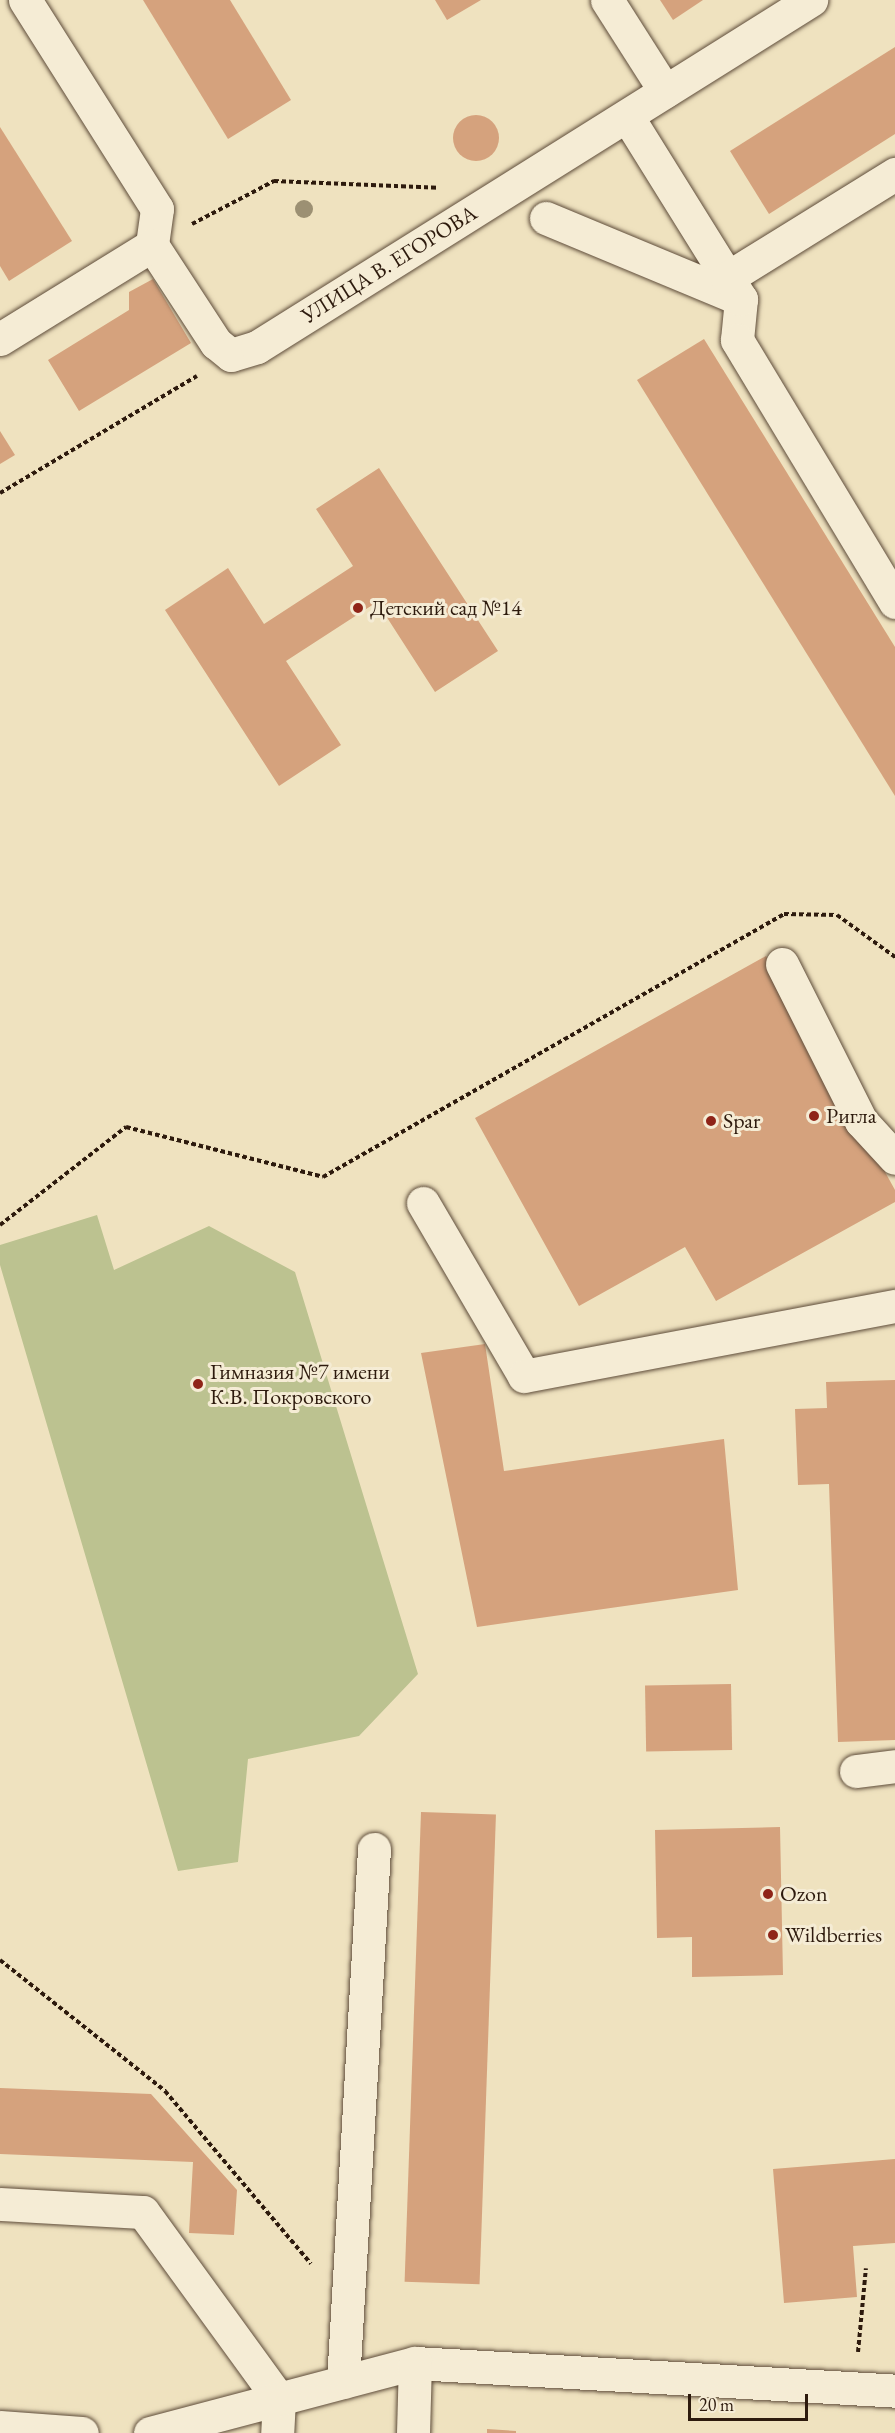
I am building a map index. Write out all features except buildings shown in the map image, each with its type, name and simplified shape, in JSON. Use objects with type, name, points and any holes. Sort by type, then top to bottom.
[{"type":"street","points":[[25,0],[157,209],[152,245],[216,343],[231,355]]},
{"type":"street","points":[[607,0],[665,91]]},
{"type":"street","name":"УЛИЦА В. ЕГОРОВА","points":[[231,355],[257,347],[811,0]]},
{"type":"street","points":[[627,116],[734,288],[737,340],[895,602]]},
{"type":"street","points":[[734,288],[895,174]]},
{"type":"street","points":[[546,218],[734,288]]},
{"type":"street","points":[[0,339],[152,245]]},
{"type":"street","points":[[782,964],[861,1121],[895,1158]]},
{"type":"street","points":[[423,1203],[524,1376],[895,1306]]},
{"type":"street","points":[[856,1770],[895,1766]]},
{"type":"street","points":[[343,2382],[374,1849]]},
{"type":"street","points":[[0,2204],[143,2212],[279,2399],[277,2433]]},
{"type":"street","points":[[150,2433],[415,2363],[895,2391]]},
{"type":"street","points":[[413,2433],[415,2363]]},
{"type":"street","points":[[0,2427],[82,2433]]},
{"type":"path","points":[[152,245],[274,181],[441,188]]},
{"type":"path","points":[[0,493],[231,355]]},
{"type":"path","points":[[0,1225],[126,1127],[323,1177],[784,914],[837,915],[895,957]]},
{"type":"path","points":[[0,1960],[165,2091],[347,2306]]},
{"type":"path","points":[[854,2389],[866,2268]]},
{"type":"green space","points":[[97,1215],[114,1270],[209,1226],[295,1272],[418,1674],[359,1736],[248,1759],[238,1862],[178,1871],[0,1265],[0,1245]]},
{"type":"place","name":"Детский сад №14","points":[[358,608]]},
{"type":"place","name":"Ригла","points":[[814,1116]]},
{"type":"place","name":"Spar","points":[[711,1121]]},
{"type":"place","name":"Гимназия №7 имени К.В. Покровского","points":[[198,1384]]},
{"type":"place","name":"Ozon","points":[[768,1894]]},
{"type":"place","name":"Wildberries","points":[[773,1935]]}]
